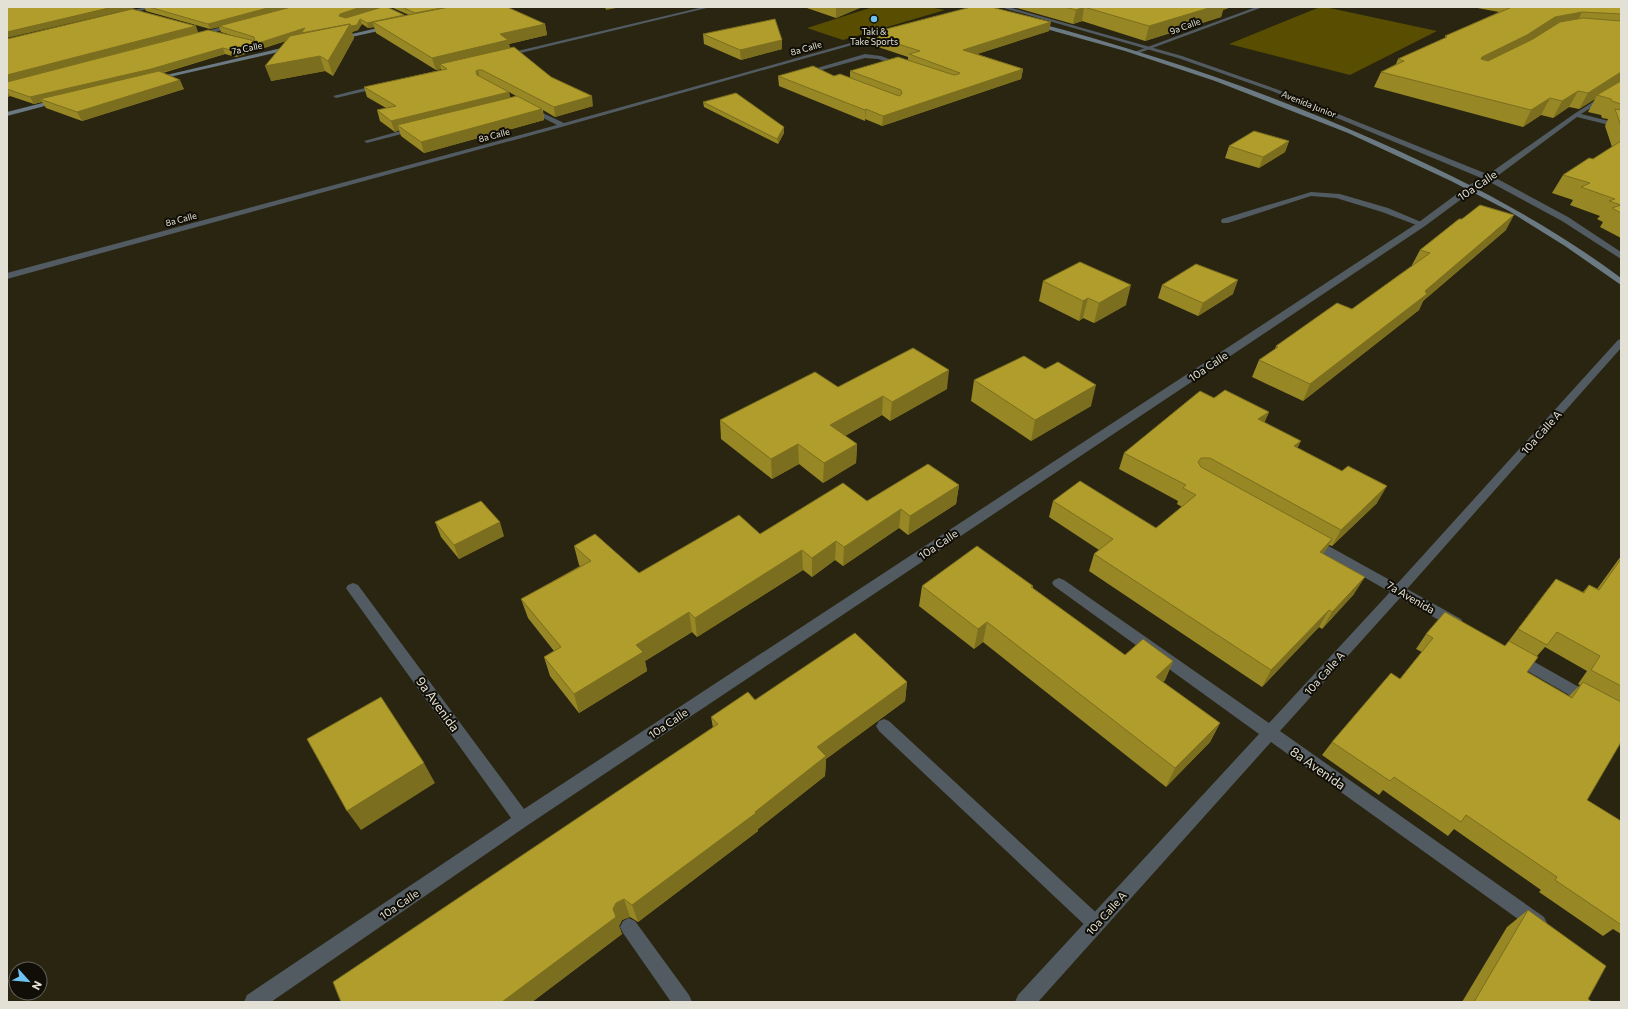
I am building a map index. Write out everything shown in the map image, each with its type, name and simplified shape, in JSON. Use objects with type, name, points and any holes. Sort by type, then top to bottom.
[{"type":"main road","points":[[976,9],[990,13]]},
{"type":"main road","name":"Avenida Junior","points":[[1027,23],[1137,52],[1229,82],[1335,124],[1472,187],[1592,259],[1621,282]]},
{"type":"main road","points":[[330,39],[400,25]]},
{"type":"main road","name":"7a Calle","points":[[148,79],[299,46]]},
{"type":"main road","points":[[7,114],[66,99]]},
{"type":"street","points":[[120,7],[149,15]]},
{"type":"street","points":[[112,16],[152,7]]},
{"type":"street","points":[[496,57],[709,7]]},
{"type":"street","points":[[962,10],[985,7]]},
{"type":"street","points":[[1002,7],[1180,57],[1274,90],[1489,178],[1565,218],[1621,256]]},
{"type":"street","name":"9a Calle","points":[[1137,52],[1261,7]]},
{"type":"street","points":[[191,37],[245,23]]},
{"type":"street","points":[[192,28],[220,36]]},
{"type":"street","name":"8a Calle","points":[[7,276],[563,125],[891,33]]},
{"type":"street","points":[[830,50],[852,59]]},
{"type":"street","points":[[836,79],[818,72],[819,69],[865,56],[879,57],[906,67]]},
{"type":"street","points":[[336,96],[390,83]]},
{"type":"street","name":"10a Calle","points":[[254,1002],[522,820],[1422,224],[1472,187],[1489,178],[1576,115],[1621,86]]},
{"type":"street","points":[[525,106],[563,125]]},
{"type":"street","points":[[1576,115],[1621,126]]},
{"type":"street","points":[[367,141],[420,128]]},
{"type":"street","points":[[1225,221],[1311,194],[1337,196],[1385,210],[1422,224]]},
{"type":"street","name":"10a Calle A","points":[[1025,1002],[1399,590],[1621,342]]},
{"type":"street","name":"7a Avenida","points":[[1303,536],[1468,630]]},
{"type":"street","name":"8a Avenida","points":[[1059,583],[1552,933]]},
{"type":"street","name":"9a Avenida","points":[[353,588],[522,820]]},
{"type":"street","points":[[1503,650],[1600,706]]},
{"type":"street","points":[[884,726],[1096,924]]},
{"type":"street","points":[[628,927],[682,1002]]},
{"type":"shaded area","name":"Taki & Take Sports","points":[[873,7],[929,7],[945,10],[843,40],[807,28]]},
{"type":"shaded area","points":[[1320,7],[1437,31],[1350,75],[1229,44]]},
{"type":"building","points":[[7,7],[113,7],[7,32]]},
{"type":"building","points":[[149,7],[271,7],[208,24]]},
{"type":"building","points":[[291,7],[361,7],[340,14],[339,16],[346,18],[382,7],[387,7],[404,15],[367,23],[360,19],[357,25],[351,26],[350,24],[301,33],[305,28],[234,51],[223,48],[151,69],[30,97],[7,89],[7,82],[208,30],[255,41],[254,37],[219,26]]},
{"type":"building","points":[[402,7],[447,7],[415,13]]},
{"type":"building","points":[[449,7],[507,7],[545,24],[500,34],[508,40],[432,58],[373,22]]},
{"type":"building","points":[[971,7],[991,7],[1051,22],[963,50],[1023,69],[883,116],[778,76],[813,66],[834,76],[840,74],[899,96],[902,94],[901,90],[850,71],[898,57],[954,75],[960,73],[909,54],[920,51],[867,34]]},
{"type":"building","points":[[1065,7],[1084,7],[1076,10]]},
{"type":"building","points":[[1084,7],[1212,7],[1149,26]]},
{"type":"building","points":[[1512,7],[1621,7],[1621,14],[1582,12],[1555,17],[1527,35],[1482,57],[1481,59],[1488,61],[1533,39],[1560,22],[1583,18],[1621,21],[1621,72],[1588,93],[1578,91],[1562,101],[1550,98],[1531,110],[1381,72],[1404,61],[1398,59],[1447,37],[1445,36]]},
{"type":"building","points":[[132,9],[196,26],[7,75],[7,39]]},
{"type":"building","points":[[775,19],[782,40],[740,50],[703,34]]},
{"type":"building","points":[[350,24],[328,61],[320,56],[265,66],[290,36]]},
{"type":"building","points":[[514,47],[551,77],[592,96],[554,107],[482,70],[478,70],[476,71],[477,75],[509,92],[391,121],[377,110],[396,106],[364,87],[447,69],[440,64]]},
{"type":"building","points":[[159,71],[180,80],[77,112],[40,99]]},
{"type":"building","points":[[1621,81],[1621,104],[1597,95]]},
{"type":"building","points":[[736,93],[784,127],[777,139],[703,102]]},
{"type":"building","points":[[517,96],[542,109],[421,142],[397,125]]},
{"type":"building","points":[[1615,109],[1621,110],[1621,126]]},
{"type":"building","points":[[1254,131],[1289,141],[1263,157],[1229,146]]},
{"type":"building","points":[[1621,141],[1621,205],[1609,201],[1615,199],[1581,187],[1590,183],[1563,175],[1589,158],[1593,159]]},
{"type":"building","points":[[1480,205],[1514,215],[1425,291],[1427,294],[1310,384],[1259,360],[1278,347],[1276,346],[1337,303],[1352,309],[1430,253],[1420,250],[1459,219],[1462,219]]},
{"type":"building","points":[[1621,205],[1621,213],[1612,208]]},
{"type":"building","points":[[1080,262],[1131,285],[1099,303],[1088,298],[1083,301],[1043,281]]},
{"type":"building","points":[[1196,264],[1238,280],[1203,303],[1162,285]]},
{"type":"building","points":[[913,348],[949,370],[892,402],[883,396],[830,425],[857,444],[824,463],[798,444],[771,459],[720,420],[815,372],[838,387]]},
{"type":"building","points":[[1024,356],[1045,369],[1058,362],[1096,385],[1035,420],[974,380]]},
{"type":"building","points":[[1225,390],[1269,412],[1258,419],[1301,441],[1294,446],[1342,471],[1348,466],[1387,486],[1341,530],[1210,458],[1201,458],[1198,462],[1201,467],[1332,539],[1320,552],[1365,577],[1332,612],[1329,610],[1271,670],[1094,554],[1113,539],[1053,501],[1080,481],[1156,528],[1196,495],[1183,488],[1186,485],[1124,453],[1200,391],[1214,398]]},
{"type":"building","points":[[928,464],[959,485],[910,516],[901,509],[844,547],[836,541],[812,558],[802,550],[695,618],[689,612],[636,645],[643,652],[574,694],[544,657],[561,647],[521,599],[591,561],[574,546],[595,534],[639,573],[739,515],[760,534],[843,483],[867,501]]},
{"type":"building","points":[[481,501],[500,522],[454,545],[435,522]]},
{"type":"building","points":[[977,546],[1125,655],[1143,639],[1173,661],[1156,677],[1220,723],[1175,768],[987,622],[978,629],[922,586]]},
{"type":"building","points":[[1621,559],[1621,686],[1591,670],[1600,656],[1557,632],[1547,645],[1518,629],[1556,579],[1584,593],[1589,585],[1599,590]]},
{"type":"building","points":[[1445,612],[1505,646],[1509,641],[1538,657],[1527,672],[1572,698],[1583,682],[1621,702],[1621,742],[1587,800],[1621,821],[1620,924],[1555,880],[1557,877],[1466,815],[1461,822],[1394,777],[1390,781],[1332,742],[1391,673],[1400,679],[1433,638],[1426,634]]},
{"type":"building","points":[[855,633],[907,682],[817,747],[826,756],[755,812],[756,813],[632,905],[624,899],[616,903],[613,909],[616,917],[502,1002],[341,1002],[333,982],[718,724],[711,717],[748,692],[755,700]]},
{"type":"building","points":[[381,697],[424,763],[347,811],[307,739]]},
{"type":"building","points":[[1528,910],[1606,966],[1588,999],[1592,1002],[1474,1002]]},
{"type":"place","name":"Taki & Take Sports","points":[[874,19]]}]
